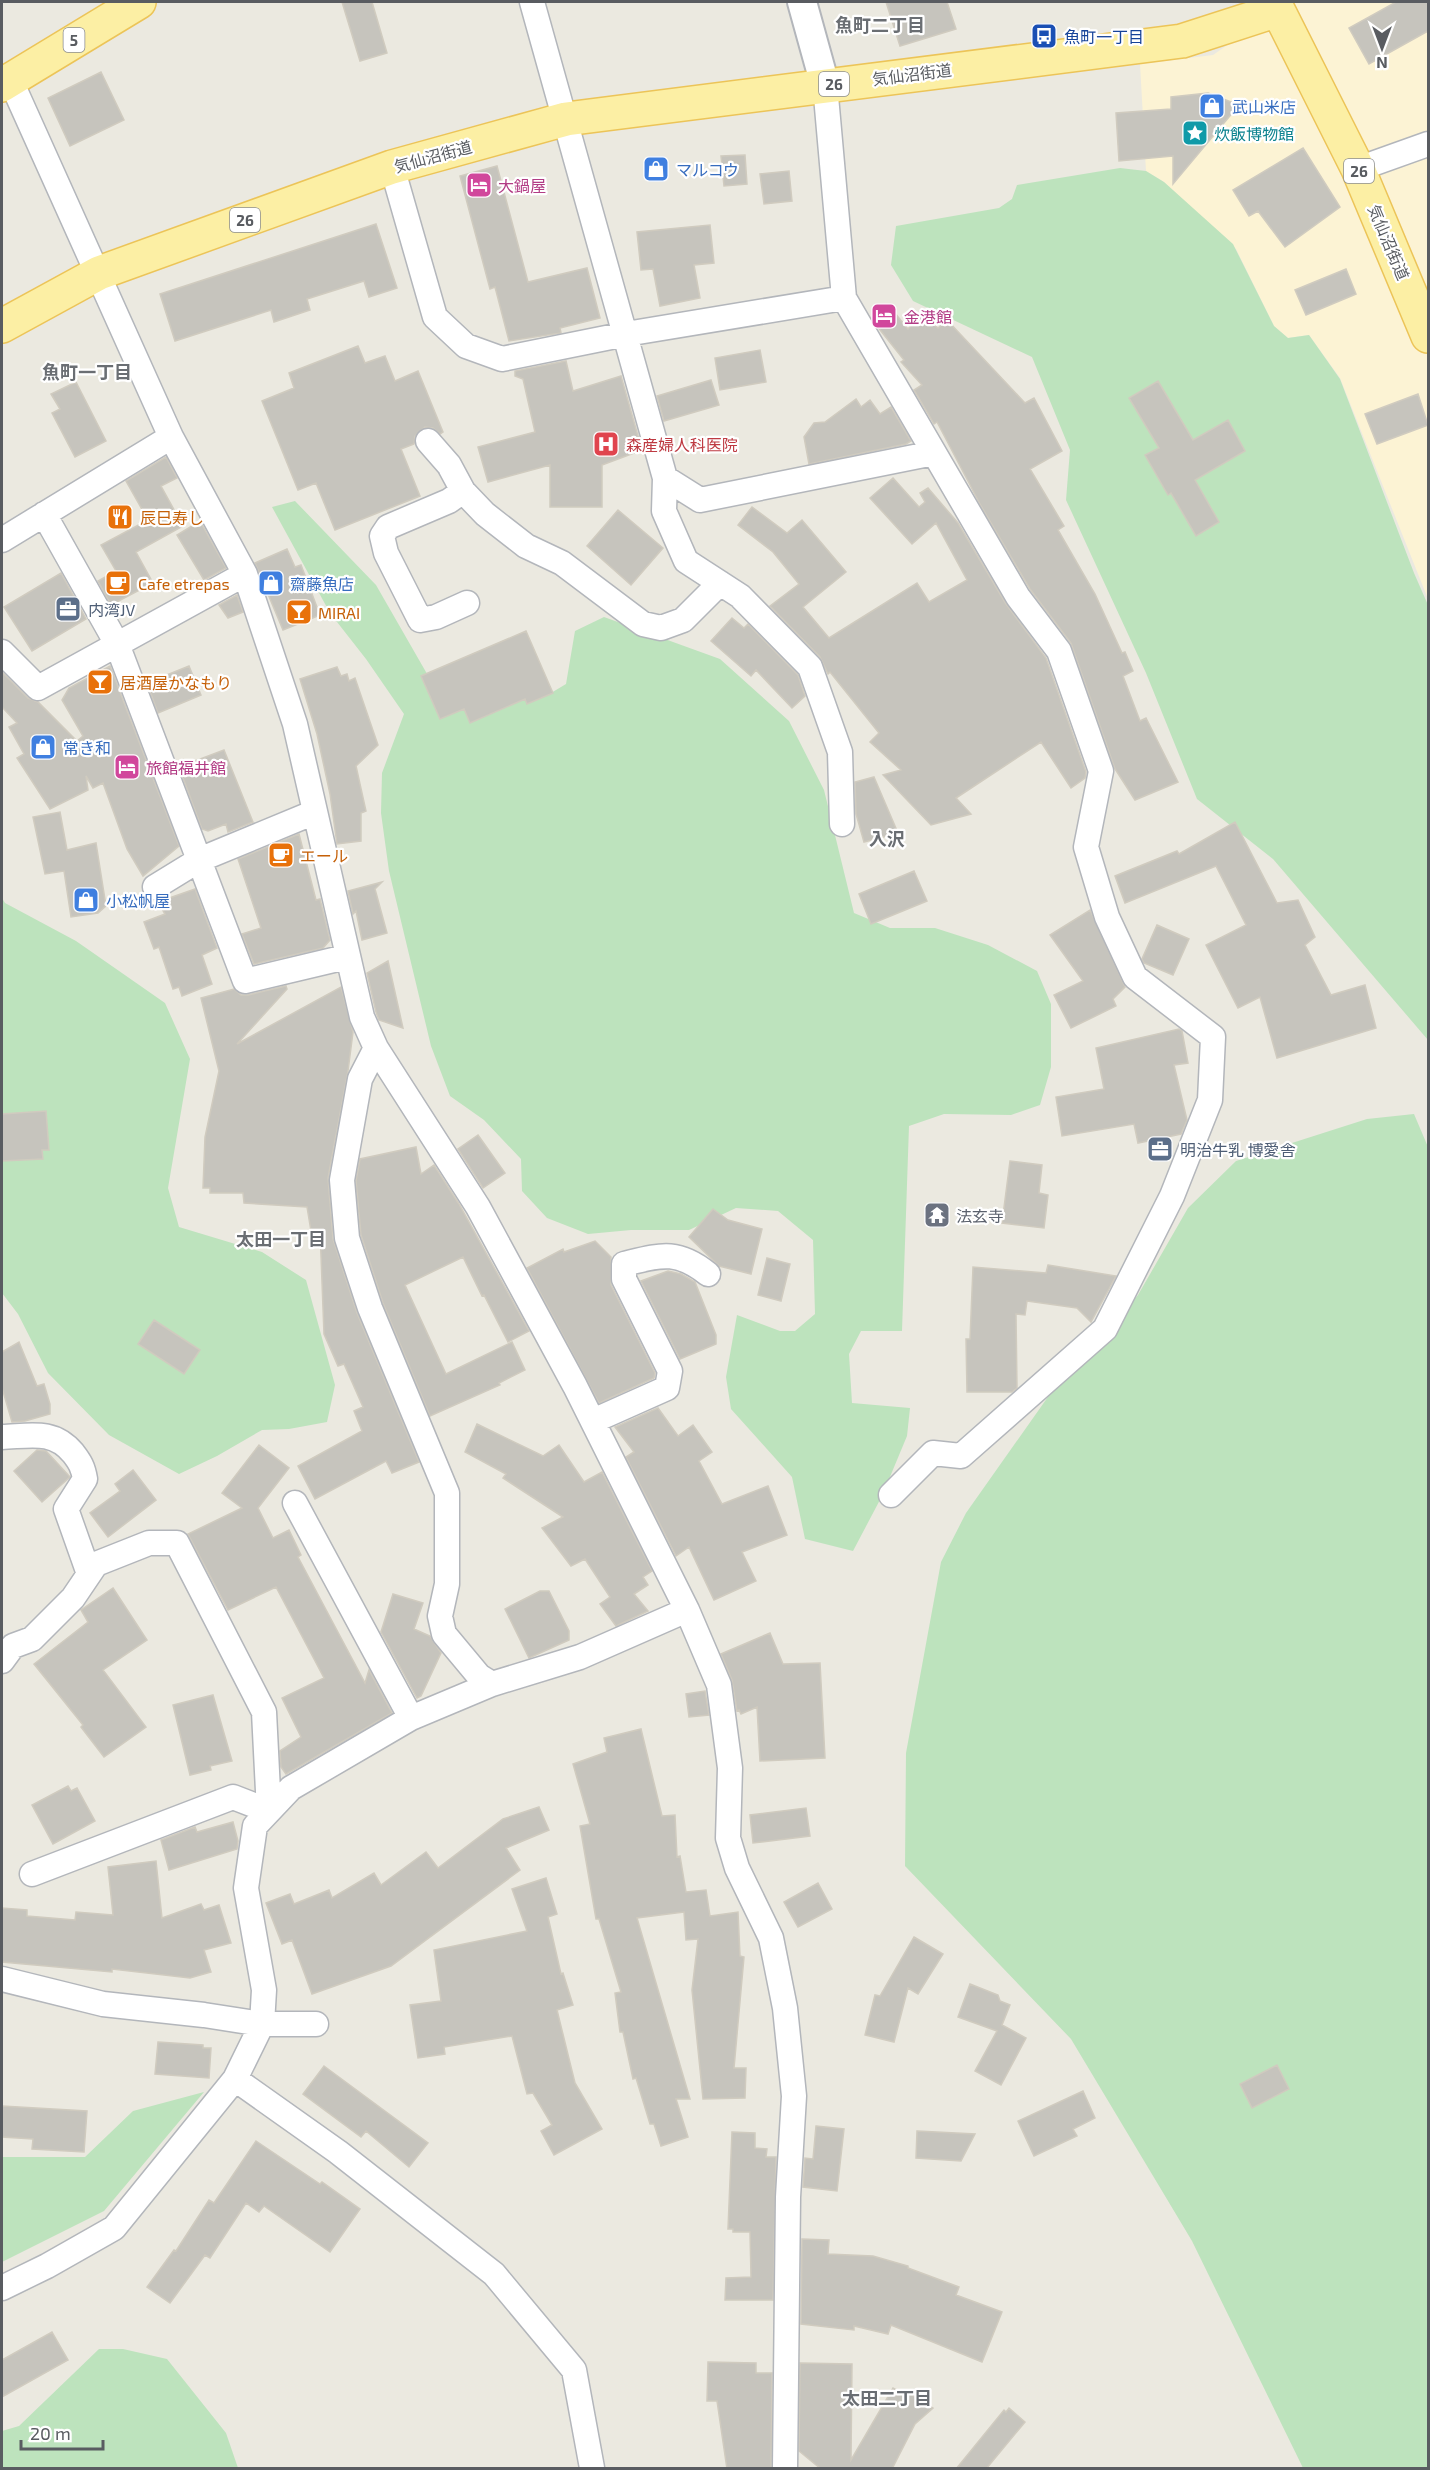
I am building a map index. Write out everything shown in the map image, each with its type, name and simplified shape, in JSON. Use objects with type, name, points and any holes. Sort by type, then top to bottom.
[{"type":"main road","name":"5","points":[[6,82],[139,2]]},
{"type":"main road","name":"気仙沼街道","points":[[99,273],[392,167],[566,119],[1182,41],[1283,4],[1358,169],[1428,336]]},
{"type":"main road","name":"26","points":[[2,326],[99,273]]},
{"type":"street","points":[[532,2],[626,334],[664,478],[664,511],[686,561],[740,596],[810,667],[840,752],[842,824]]},
{"type":"street","points":[[802,2],[825,85],[844,298],[1018,597],[1059,651],[1101,771],[1086,847],[1107,917],[1135,977],[1213,1037],[1210,1100],[1172,1196],[1105,1329],[961,1456],[933,1452],[891,1495]]},
{"type":"street","points":[[6,82],[99,273],[171,437],[245,574],[295,724],[346,957],[362,1017],[376,1048],[478,1207],[592,1421],[687,1610],[718,1685],[730,1767],[728,1838],[737,1868],[771,1938],[785,2008],[794,2096],[788,2197],[785,2469]]},
{"type":"street","points":[[1358,169],[1428,144]]},
{"type":"street","points":[[392,167],[435,317],[466,346],[502,359],[626,334],[844,298]]},
{"type":"street","points":[[2,540],[171,437]]},
{"type":"street","points":[[429,441],[449,465],[463,491],[485,514],[526,546],[562,563],[643,624],[661,628],[683,620],[720,583]]},
{"type":"street","points":[[664,478],[700,500],[934,453]]},
{"type":"street","points":[[463,491],[449,501],[388,527],[382,536],[386,553],[420,620],[436,617],[467,603]]},
{"type":"street","points":[[44,514],[117,644],[245,981],[346,957]]},
{"type":"street","points":[[2,652],[38,688],[245,574]]},
{"type":"street","points":[[155,887],[199,860],[315,812]]},
{"type":"street","points":[[376,1048],[360,1078],[342,1180],[347,1238],[370,1308],[447,1493],[447,1584],[440,1616],[444,1634],[479,1676],[492,1684]]},
{"type":"street","points":[[592,1421],[667,1388],[670,1371],[624,1279],[624,1264],[674,1255],[692,1261],[708,1274]]},
{"type":"street","points":[[2,1437],[46,1436],[64,1442],[83,1465],[85,1479],[66,1509],[89,1574]]},
{"type":"street","points":[[295,1503],[411,1718]]},
{"type":"street","points":[[2,1661],[13,1646],[32,1639],[73,1598],[96,1564],[149,1543],[177,1543],[264,1712],[269,1811]]},
{"type":"street","points":[[2,2288],[47,2266],[114,2228],[235,2079],[262,2024],[264,1990],[246,1888],[255,1826],[291,1788],[411,1718],[492,1684],[580,1657],[687,1610]]},
{"type":"street","points":[[32,1874],[233,1797],[269,1811]]},
{"type":"street","points":[[2,1978],[103,2004],[262,2024],[315,2024]]},
{"type":"street","points":[[235,2079],[338,2152],[494,2274],[574,2370],[592,2469]]},
{"type":"shaded area","points":[[1275,2],[1428,2],[1428,599],[1340,378],[1309,335],[1288,338],[1274,326],[1236,249],[1164,182],[1146,171],[1140,64],[1213,55],[1278,10]]},
{"type":"green space","points":[[1120,168],[1146,171],[1164,182],[1233,244],[1274,326],[1288,338],[1309,335],[1340,379],[1428,605],[1428,1040],[1273,859],[1197,799],[1146,673],[1066,500],[1070,450],[1032,357],[913,301],[891,265],[896,226],[999,208],[1012,199],[1017,185]]},
{"type":"green space","points":[[295,501],[376,585],[434,686],[481,708],[546,696],[566,684],[575,631],[604,617],[720,659],[789,721],[824,790],[854,913],[890,928],[935,928],[988,945],[1037,971],[1051,1004],[1051,1067],[1040,1105],[1011,1115],[944,1114],[909,1126],[902,1331],[861,1331],[849,1354],[852,1403],[910,1408],[907,1436],[882,1496],[853,1551],[805,1539],[792,1477],[731,1409],[726,1377],[737,1315],[780,1331],[795,1331],[815,1314],[813,1240],[778,1211],[736,1208],[689,1230],[631,1230],[588,1234],[547,1218],[522,1191],[521,1159],[484,1120],[450,1096],[431,1046],[389,871],[381,813],[382,773],[404,714],[366,659],[330,613],[272,507]]},
{"type":"green space","points":[[2,898],[5,903],[76,941],[165,1003],[190,1059],[168,1188],[179,1227],[262,1252],[306,1280],[335,1385],[327,1422],[289,1429],[262,1430],[217,1456],[179,1474],[109,1435],[48,1373],[18,1314],[2,1293]]},
{"type":"green space","points":[[1414,1114],[1428,1147],[1428,2468],[1303,2468],[1192,2241],[1071,2039],[905,1866],[906,1753],[941,1562],[966,1513],[1050,1394],[1138,1295],[1188,1208],[1236,1161],[1367,1119]]},
{"type":"green space","points":[[204,2092],[104,2211],[2,2262],[2,2157],[85,2157],[133,2111]]},
{"type":"green space","points":[[99,2349],[123,2349],[167,2359],[226,2433],[238,2468],[2,2468],[2,2431],[19,2426]]},
{"type":"building","points":[[342,2],[372,2],[387,53],[360,61]]},
{"type":"building","points":[[886,2],[947,2],[956,29],[900,46]]},
{"type":"building","points":[[1396,2],[1428,2],[1428,31],[1369,64],[1349,28]]},
{"type":"building","points":[[101,72],[124,120],[70,146],[48,98]]},
{"type":"building","points":[[1208,93],[1239,105],[1173,184],[1173,156],[1119,161],[1116,113],[1171,109],[1171,97]]},
{"type":"building","points":[[1303,148],[1340,207],[1285,247],[1258,211],[1249,216],[1233,190]]},
{"type":"building","points":[[745,155],[747,184],[724,186],[721,156]]},
{"type":"building","points":[[497,166],[528,282],[587,268],[600,318],[560,328],[561,333],[509,341],[495,287],[490,289],[460,176]]},
{"type":"building","points":[[789,171],[792,201],[764,204],[760,174]]},
{"type":"building","points":[[376,224],[397,288],[369,297],[364,281],[307,299],[310,310],[274,322],[271,310],[175,341],[160,294]]},
{"type":"building","points":[[710,225],[714,263],[694,265],[700,298],[660,306],[653,269],[641,270],[637,232]]},
{"type":"building","points":[[1346,269],[1356,294],[1306,315],[1295,290]]},
{"type":"building","points":[[894,312],[908,329],[921,314],[938,328],[947,320],[1025,403],[1034,398],[1062,451],[1030,469],[1064,526],[1058,530],[1095,594],[1122,653],[1125,652],[1133,671],[1123,676],[1140,721],[1146,718],[1178,782],[1135,800],[1115,769],[1071,643],[1030,589],[981,506],[937,422],[934,424],[914,390],[922,385],[901,362],[904,360],[877,326]]},
{"type":"building","points":[[358,346],[365,363],[385,356],[395,381],[418,371],[443,432],[440,434],[433,428],[425,427],[415,436],[414,444],[401,449],[420,496],[335,530],[316,483],[298,490],[262,401],[294,388],[289,373]]},
{"type":"building","points":[[760,350],[766,382],[720,390],[715,358]]},
{"type":"building","points":[[566,361],[573,391],[621,376],[642,450],[602,465],[602,507],[550,507],[550,465],[488,482],[478,447],[535,432],[523,379],[515,376],[515,371]]},
{"type":"building","points":[[711,380],[719,405],[664,421],[657,396]]},
{"type":"building","points":[[1158,381],[1193,440],[1228,420],[1245,451],[1195,480],[1219,522],[1196,536],[1171,493],[1168,495],[1145,455],[1159,448],[1129,398]]},
{"type":"building","points":[[76,382],[106,441],[75,457],[52,413],[60,409],[51,394]]},
{"type":"building","points":[[1418,394],[1428,425],[1377,444],[1365,414]]},
{"type":"building","points":[[856,399],[861,407],[870,400],[880,414],[891,407],[911,441],[906,444],[809,464],[804,437],[814,423],[825,422]]},
{"type":"building","points":[[166,457],[177,478],[161,486],[183,526],[136,552],[153,583],[111,605],[98,581],[116,571],[101,545],[148,520],[126,481]]},
{"type":"building","points":[[893,478],[919,507],[925,502],[920,493],[928,488],[958,523],[1006,604],[1046,658],[1086,772],[1085,778],[1071,788],[1041,742],[956,798],[971,814],[931,825],[883,775],[901,770],[870,742],[879,733],[830,672],[828,674],[820,657],[770,606],[799,584],[773,552],[738,525],[752,507],[787,533],[802,520],[846,572],[803,607],[829,638],[917,583],[929,602],[967,580],[936,523],[912,544],[870,498]]},
{"type":"building","points":[[618,510],[663,548],[631,585],[587,546]]},
{"type":"building","points":[[200,521],[226,568],[204,580],[177,535]]},
{"type":"building","points":[[287,549],[295,567],[301,565],[320,615],[283,630],[255,563]]},
{"type":"building","points":[[61,573],[86,619],[32,651],[4,607]]},
{"type":"building","points":[[237,595],[243,612],[228,618],[219,605]]},
{"type":"building","points":[[732,618],[744,628],[748,624],[798,675],[805,696],[792,708],[756,670],[751,676],[711,641]]},
{"type":"building","points":[[526,631],[553,693],[527,704],[525,699],[470,723],[464,709],[440,719],[421,676]]},
{"type":"building","points":[[110,666],[179,846],[143,876],[127,849],[103,783],[93,788],[86,776],[88,790],[50,809],[17,758],[24,754],[9,727],[17,723],[2,707],[2,672],[28,698],[38,702],[77,741],[83,736],[62,700],[69,688]]},
{"type":"building","points":[[189,666],[201,695],[158,713],[147,683]]},
{"type":"building","points":[[337,667],[341,676],[347,674],[349,681],[355,678],[378,745],[356,766],[366,811],[361,813],[361,841],[337,844],[330,794],[317,734],[300,679]]},
{"type":"building","points":[[224,750],[253,822],[228,832],[226,824],[208,831],[202,829],[179,767]]},
{"type":"building","points":[[874,777],[898,833],[864,842],[856,814],[855,782]]},
{"type":"building","points":[[60,812],[67,850],[96,843],[106,906],[98,913],[71,917],[64,871],[45,874],[33,817]]},
{"type":"building","points":[[1235,822],[1277,903],[1298,900],[1315,937],[1305,945],[1331,995],[1365,985],[1376,1028],[1277,1058],[1260,997],[1238,1008],[1206,945],[1246,925],[1216,866],[1125,903],[1115,876],[1177,851],[1179,854]]},
{"type":"building","points":[[299,834],[316,900],[320,899],[330,940],[323,948],[254,964],[242,934],[261,928],[238,859]]},
{"type":"building","points":[[914,871],[927,901],[871,924],[859,894]]},
{"type":"building","points":[[382,882],[375,889],[387,933],[362,940],[356,911],[353,914],[348,891]]},
{"type":"building","points":[[195,889],[217,948],[202,955],[212,984],[182,996],[179,987],[173,989],[159,947],[154,949],[144,922],[165,914],[158,902]]},
{"type":"building","points":[[1090,910],[1125,987],[1113,999],[1116,1006],[1071,1028],[1054,995],[1083,981],[1050,935]]},
{"type":"building","points":[[1157,925],[1189,939],[1173,975],[1144,963],[1142,959]]},
{"type":"building","points":[[388,961],[403,1028],[379,1020],[367,973]]},
{"type":"building","points":[[286,986],[287,989],[237,1044],[341,987],[353,1032],[328,1178],[333,1239],[357,1313],[419,1462],[392,1473],[386,1461],[315,1499],[298,1466],[362,1431],[354,1411],[363,1407],[344,1364],[338,1366],[324,1334],[320,1230],[311,1231],[307,1207],[244,1203],[243,1193],[210,1193],[210,1188],[203,1188],[205,1137],[219,1071],[201,998],[234,989],[241,995],[248,995]]},
{"type":"building","points":[[1179,1029],[1182,1031],[1188,1063],[1174,1065],[1187,1120],[1181,1134],[1138,1143],[1134,1124],[1062,1136],[1056,1097],[1104,1089],[1096,1048]]},
{"type":"building","points":[[46,1111],[49,1150],[42,1150],[43,1159],[2,1161],[2,1114]]},
{"type":"building","points":[[478,1135],[505,1173],[483,1188],[458,1149]]},
{"type":"building","points":[[416,1147],[421,1174],[434,1165],[459,1204],[529,1331],[508,1342],[463,1257],[405,1285],[446,1374],[512,1342],[525,1370],[499,1383],[500,1385],[430,1416],[383,1303],[361,1235],[356,1181],[360,1159]]},
{"type":"building","points":[[1010,1161],[1042,1165],[1039,1193],[1048,1195],[1044,1228],[1002,1223]]},
{"type":"building","points":[[713,1209],[728,1220],[762,1229],[751,1274],[719,1266],[689,1237]]},
{"type":"building","points":[[595,1241],[611,1257],[611,1285],[655,1373],[654,1378],[599,1403],[527,1268],[563,1249],[564,1252]]},
{"type":"building","points":[[767,1258],[790,1264],[781,1301],[758,1295]]},
{"type":"building","points":[[1048,1265],[1116,1276],[1091,1322],[1077,1308],[1027,1301],[1025,1315],[1016,1314],[1017,1388],[1012,1392],[967,1392],[966,1339],[970,1339],[973,1267],[1046,1273]]},
{"type":"building","points":[[668,1271],[681,1274],[695,1282],[716,1335],[716,1344],[680,1359],[641,1281]]},
{"type":"building","points":[[154,1320],[200,1350],[184,1374],[138,1344]]},
{"type":"building","points":[[19,1342],[37,1386],[44,1384],[50,1404],[50,1414],[12,1422],[2,1388],[2,1352]]},
{"type":"building","points":[[658,1408],[678,1436],[693,1425],[712,1452],[699,1461],[722,1504],[768,1486],[787,1535],[742,1552],[756,1581],[714,1600],[689,1547],[676,1556],[626,1457],[634,1452],[615,1427]]},
{"type":"building","points":[[477,1424],[543,1456],[559,1445],[584,1482],[602,1472],[652,1571],[643,1577],[648,1585],[634,1594],[648,1611],[616,1626],[600,1604],[610,1597],[585,1559],[571,1566],[542,1528],[563,1517],[503,1478],[506,1474],[465,1452]]},
{"type":"building","points":[[259,1445],[289,1468],[258,1508],[273,1538],[289,1530],[301,1555],[298,1557],[365,1683],[369,1670],[392,1713],[286,1774],[281,1767],[280,1751],[301,1737],[282,1698],[324,1678],[276,1587],[228,1610],[188,1534],[242,1508],[222,1493]]},
{"type":"building","points":[[37,1450],[46,1451],[70,1477],[42,1502],[14,1471]]},
{"type":"building","points":[[133,1470],[156,1500],[108,1537],[90,1513],[120,1491],[115,1484]]},
{"type":"building","points":[[113,1588],[147,1640],[103,1670],[146,1727],[104,1757],[81,1727],[83,1725],[34,1664],[88,1622],[81,1610]]},
{"type":"building","points":[[540,1591],[549,1591],[569,1631],[569,1640],[529,1658],[505,1609]]},
{"type":"building","points":[[393,1594],[423,1603],[414,1629],[430,1636],[441,1653],[421,1696],[417,1698],[381,1632]]},
{"type":"building","points":[[770,1633],[783,1664],[820,1663],[825,1758],[760,1761],[757,1707],[741,1714],[739,1710],[737,1711],[732,1680],[721,1654]]},
{"type":"building","points":[[705,1691],[709,1715],[689,1717],[686,1694]]},
{"type":"building","points":[[213,1695],[232,1761],[210,1766],[211,1770],[190,1775],[173,1705]]},
{"type":"building","points":[[641,1729],[662,1816],[675,1815],[677,1857],[680,1856],[686,1892],[706,1890],[710,1916],[738,1912],[740,1956],[744,1957],[734,2068],[746,2068],[745,2098],[703,2099],[692,1990],[698,1939],[686,1940],[684,1912],[637,1918],[690,2099],[676,2099],[688,2137],[661,2146],[654,2124],[650,2124],[636,2078],[633,2079],[623,2032],[620,2032],[615,1993],[621,1992],[599,1919],[596,1919],[580,1826],[590,1824],[573,1764],[607,1752],[604,1738]]},
{"type":"building","points":[[68,1786],[71,1791],[77,1788],[95,1821],[53,1844],[32,1805]]},
{"type":"building","points":[[539,1807],[549,1830],[506,1848],[520,1870],[391,1966],[312,1994],[292,1940],[282,1944],[266,1903],[290,1894],[294,1904],[329,1890],[332,1898],[374,1873],[381,1885],[426,1852],[438,1868],[503,1819]]},
{"type":"building","points":[[806,1808],[810,1836],[753,1843],[750,1815]]},
{"type":"building","points":[[233,1822],[238,1841],[237,1849],[169,1870],[161,1840],[195,1827],[197,1832]]},
{"type":"building","points":[[156,1861],[162,1918],[201,1904],[204,1910],[219,1905],[231,1943],[204,1950],[211,1972],[190,1978],[112,1969],[112,1972],[2,1962],[2,1908],[27,1910],[27,1916],[75,1920],[76,1912],[113,1915],[108,1867]]},
{"type":"building","points":[[546,1878],[557,1914],[548,1917],[561,1974],[563,1973],[573,2005],[557,2010],[575,2083],[602,2129],[554,2155],[541,2131],[552,2125],[533,2093],[527,2094],[512,2036],[444,2047],[445,2054],[418,2058],[410,2005],[441,2001],[434,1950],[527,1931],[512,1889]]},
{"type":"building","points":[[818,1883],[832,1909],[798,1927],[784,1902]]},
{"type":"building","points":[[914,1937],[943,1954],[918,1994],[908,1988],[894,2042],[865,2035],[875,1995],[880,1996]]},
{"type":"building","points":[[970,1984],[998,1995],[1000,2001],[1010,2005],[1002,2025],[1026,2038],[1001,2085],[975,2071],[997,2031],[958,2017]]},
{"type":"building","points":[[158,2042],[203,2045],[203,2048],[211,2048],[209,2078],[155,2074]]},
{"type":"building","points":[[1277,2065],[1289,2089],[1252,2108],[1240,2084]]},
{"type":"building","points":[[324,2066],[428,2143],[409,2167],[366,2131],[361,2137],[303,2094]]},
{"type":"building","points":[[1083,2091],[1095,2118],[1073,2129],[1077,2136],[1034,2156],[1018,2121]]},
{"type":"building","points":[[2,2106],[87,2111],[84,2152],[32,2149],[33,2139],[2,2137]]},
{"type":"building","points":[[816,2126],[844,2129],[837,2191],[803,2187],[805,2158],[813,2159]]},
{"type":"building","points":[[917,2131],[975,2134],[961,2161],[916,2158]]},
{"type":"building","points":[[732,2132],[755,2133],[755,2148],[767,2149],[766,2157],[776,2157],[773,2300],[725,2300],[726,2278],[751,2277],[750,2232],[733,2232],[733,2229],[728,2229]]},
{"type":"building","points":[[256,2141],[320,2184],[322,2182],[360,2209],[330,2252],[264,2206],[259,2212],[246,2203],[210,2258],[205,2255],[170,2303],[147,2287],[174,2250],[176,2251],[209,2200],[214,2203]]},
{"type":"building","points":[[802,2239],[829,2240],[828,2254],[873,2256],[908,2266],[908,2268],[959,2287],[956,2295],[1002,2312],[982,2362],[891,2325],[888,2334],[854,2326],[854,2330],[801,2324]]},
{"type":"building","points":[[52,2332],[68,2360],[2,2397],[2,2360]]},
{"type":"building","points":[[708,2362],[756,2363],[756,2373],[772,2373],[771,2469],[727,2469],[717,2401],[707,2401]]},
{"type":"building","points":[[800,2363],[852,2364],[851,2460],[893,2388],[905,2395],[907,2392],[933,2408],[915,2424],[892,2469],[821,2469],[799,2451]]},
{"type":"building","points":[[1009,2408],[1025,2422],[986,2469],[956,2469],[1004,2410],[1006,2412]]},
{"type":"place","name":"魚町一丁目","points":[[1044,36]]},
{"type":"place","name":"武山米店","points":[[1212,106]]},
{"type":"place","name":"炊飯博物館","points":[[1195,133]]},
{"type":"place","name":"マルコウ","points":[[656,169]]},
{"type":"place","name":"大鍋屋","points":[[479,185]]},
{"type":"place","name":"金港館","points":[[884,316]]},
{"type":"place","name":"森産婦人科医院","points":[[606,444]]},
{"type":"place","name":"辰巳寿し","points":[[120,517]]},
{"type":"place","name":"Cafe etrepas","points":[[118,583]]},
{"type":"place","name":"齋藤魚店","points":[[271,583]]},
{"type":"place","name":"内湾JV","points":[[68,609]]},
{"type":"place","name":"MIRAI","points":[[299,612]]},
{"type":"place","name":"居酒屋かなもり","points":[[100,682]]},
{"type":"place","name":"常き和","points":[[43,747]]},
{"type":"place","name":"旅館福井館","points":[[127,767]]},
{"type":"place","name":"エール","points":[[281,855]]},
{"type":"place","name":"小松帆屋","points":[[86,900]]},
{"type":"place","name":"明治牛乳 博愛舎","points":[[1160,1149]]},
{"type":"place","name":"法玄寺","points":[[937,1215]]},
{"type":"district","name":"魚町二丁目","points":[[880,25]]},
{"type":"district","name":"魚町一丁目","points":[[87,372]]},
{"type":"district","name":"入沢","points":[[887,839]]},
{"type":"district","name":"太田一丁目","points":[[281,1239]]},
{"type":"district","name":"太田二丁目","points":[[887,2398]]}]
